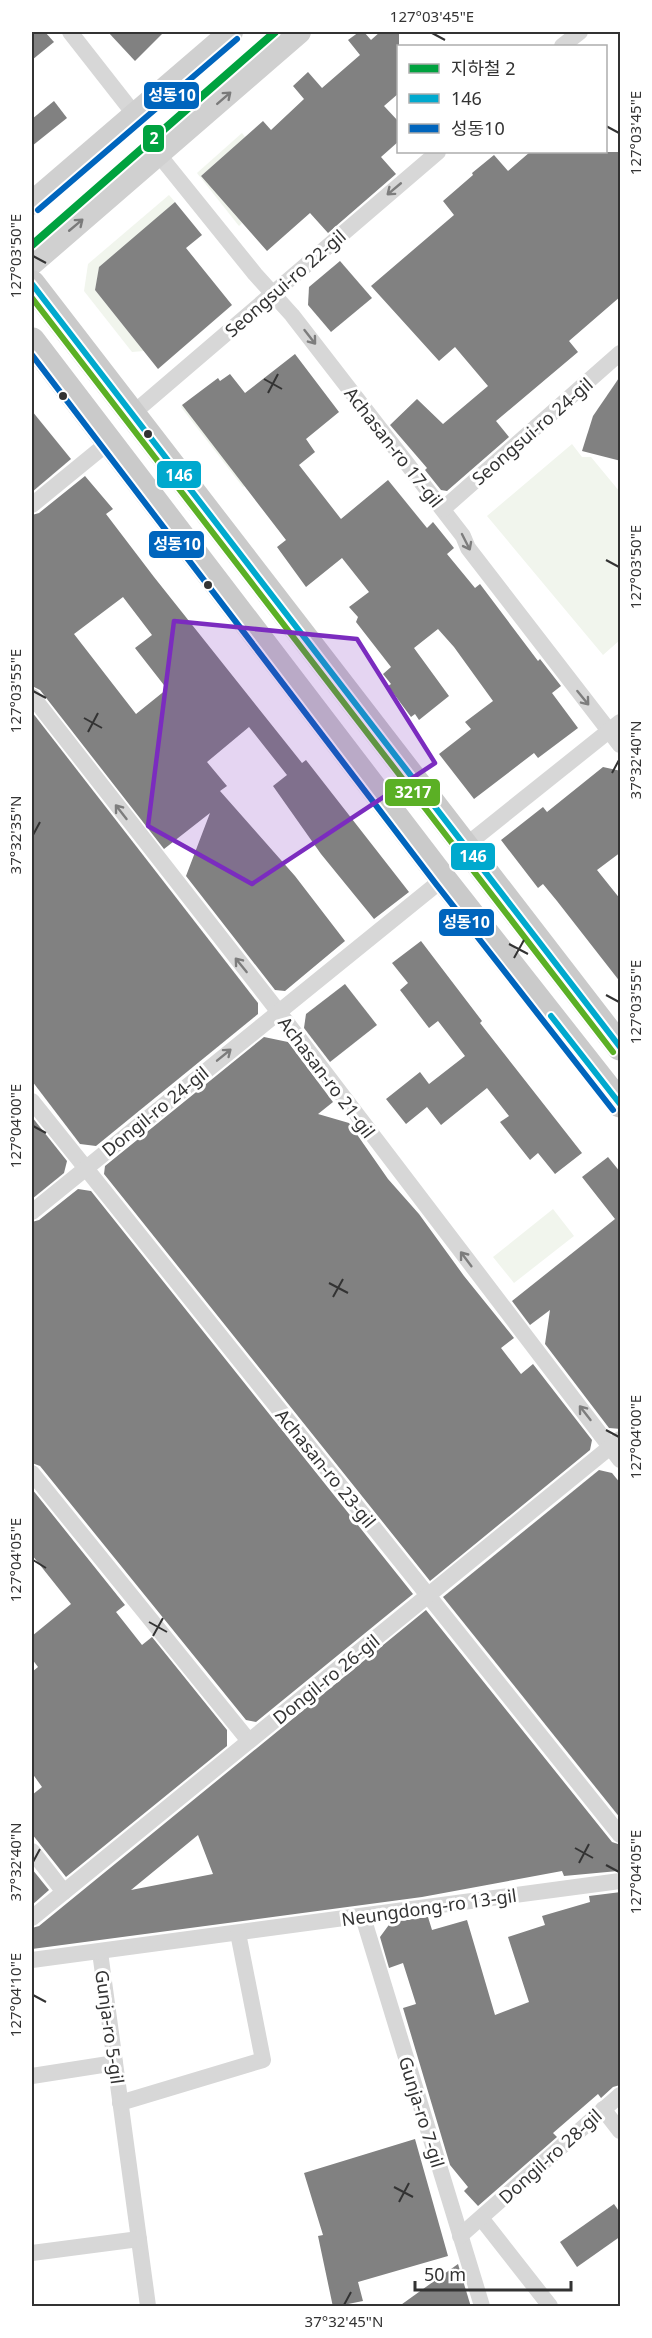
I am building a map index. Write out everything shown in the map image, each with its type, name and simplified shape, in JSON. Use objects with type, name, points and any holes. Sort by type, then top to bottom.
[{"type":"main road","points":[[32,203],[231,32]]},
{"type":"main road","points":[[32,263],[299,32]]},
{"type":"main road","points":[[32,284],[621,1047]]},
{"type":"main road","points":[[32,341],[443,879],[621,1104]]},
{"type":"main road","points":[[72,394],[74,380],[83,374],[105,401],[126,408]]},
{"type":"main road","points":[[368,781],[395,790],[426,829],[436,824],[436,810]]},
{"type":"street","points":[[70,32],[135,115]]},
{"type":"street","points":[[563,45],[580,32]]},
{"type":"street","name":"Seongsui-ro 22-gil","points":[[126,408],[152,400],[272,292],[437,153]]},
{"type":"street","name":"Achasan-ro 17-gil","points":[[159,155],[272,292],[443,509],[463,536],[468,548],[617,733]]},
{"type":"street","name":"Seongsui-ro 24-gil","points":[[443,509],[621,353]]},
{"type":"street","points":[[32,505],[109,442]]},
{"type":"street","name":"Achasan-ro 21-gil","points":[[32,696],[617,1449]]},
{"type":"street","points":[[465,846],[617,733]]},
{"type":"street","name":"Dongil-ro 24-gil","points":[[32,1212],[443,879]]},
{"type":"street","name":"Achasan-ro 23-gil","points":[[32,1101],[621,1835]]},
{"type":"street","name":"Dongil-ro 26-gil","points":[[32,1918],[429,1596],[617,1449]]},
{"type":"street","points":[[32,1473],[249,1741]]},
{"type":"street","points":[[32,1851],[64,1892]]},
{"type":"street","name":"Neungdong-ro 13-gil","points":[[32,1960],[621,1881]]},
{"type":"street","name":"Gunja-ro 7-gil","points":[[363,1917],[482,2307]]},
{"type":"street","name":"Gunja-ro 5-gil","points":[[120,2103],[263,2060],[238,1933]]},
{"type":"street","name":"Gunja-ro 5-gil","points":[[100,1952],[148,2307]]},
{"type":"street","points":[[32,2076],[115,2063]]},
{"type":"street","name":"Dongil-ro 28-gil","points":[[460,2236],[621,2095]]},
{"type":"street","points":[[603,2109],[621,2131]]},
{"type":"street","points":[[481,2218],[550,2307]]},
{"type":"street","points":[[32,2253],[139,2239]]},
{"type":"highlighted area","points":[[174,621],[357,639],[435,763],[252,884],[148,826]]},
{"type":"shaded area","points":[[242,133],[245,137],[201,176],[242,223],[239,226],[197,173]]},
{"type":"shaded area","points":[[169,195],[175,202],[99,268],[95,290],[144,351],[132,352],[84,291],[88,264]]},
{"type":"shaded area","points":[[182,405],[245,486],[243,487],[181,407]]},
{"type":"shaded area","points":[[572,444],[582,457],[591,457],[620,492],[620,640],[603,655],[487,516]]},
{"type":"shaded area","points":[[553,1209],[574,1236],[514,1283],[493,1257]]},
{"type":"building","points":[[32,32],[45,32],[54,42],[32,60]]},
{"type":"building","points":[[108,32],[164,32],[135,61]]},
{"type":"building","points":[[359,32],[364,32],[371,40],[380,32],[399,32],[397,95],[384,106],[397,120],[397,143],[381,157],[396,174],[328,233],[310,213],[267,251],[201,176],[263,121],[271,130],[304,99],[293,86],[308,72],[322,88],[360,55],[348,40]]},
{"type":"building","points":[[54,101],[67,118],[32,146],[32,119]]},
{"type":"building","points":[[621,152],[621,296],[569,341],[578,352],[496,421],[509,437],[447,491],[441,490],[425,470],[427,468],[390,425],[417,399],[443,424],[488,386],[455,347],[439,361],[371,286],[454,215],[443,201],[473,175],[472,173],[494,155],[508,171],[529,153]]},
{"type":"building","points":[[175,202],[202,235],[186,248],[232,305],[158,369],[95,290],[99,267]]},
{"type":"building","points":[[340,261],[372,298],[331,332],[308,305],[309,287]]},
{"type":"building","points":[[295,354],[339,412],[306,439],[315,452],[299,465],[341,519],[388,480],[427,528],[433,522],[454,548],[447,554],[475,588],[480,584],[538,661],[540,659],[561,686],[552,693],[578,728],[538,758],[534,753],[474,799],[439,754],[471,729],[465,722],[493,701],[454,647],[438,629],[414,648],[449,696],[419,720],[415,714],[411,717],[388,686],[391,684],[383,674],[391,667],[356,622],[358,617],[349,607],[369,592],[342,558],[306,587],[277,547],[286,540],[182,405],[218,378],[220,381],[230,374],[245,393]]},
{"type":"building","points":[[621,375],[621,461],[582,451],[593,416]]},
{"type":"building","points":[[32,411],[71,459],[32,492]]},
{"type":"building","points":[[85,476],[113,509],[106,514],[154,577],[302,763],[306,760],[409,892],[374,919],[321,854],[273,786],[287,775],[249,727],[207,762],[227,786],[220,791],[295,876],[345,941],[285,991],[275,990],[186,876],[210,813],[164,849],[40,690],[32,686],[32,515],[39,513]],"holes":[[[123,597],[152,635],[135,648],[167,689],[136,714],[74,634]]]},
{"type":"building","points":[[32,712],[258,1003],[258,1014],[96,1146],[80,1144],[32,1081]]},
{"type":"building","points":[[603,767],[621,771],[621,852],[597,870],[621,900],[621,983],[543,884],[538,888],[501,840],[543,807],[547,812]]},
{"type":"building","points":[[421,941],[482,1021],[480,1023],[582,1153],[555,1174],[538,1153],[530,1160],[500,1122],[509,1116],[487,1088],[441,1125],[427,1107],[406,1124],[386,1099],[420,1072],[429,1084],[465,1056],[438,1021],[429,1028],[400,990],[408,983],[392,963]]},
{"type":"building","points":[[345,984],[377,1025],[330,1062],[304,1028],[306,1014]]},
{"type":"building","points":[[264,1037],[288,1042],[333,1102],[318,1114],[349,1123],[388,1179],[419,1214],[464,1276],[514,1338],[501,1348],[521,1374],[533,1364],[592,1440],[590,1450],[430,1581],[104,1174],[105,1166]]},
{"type":"building","points":[[32,1117],[67,1161],[64,1173],[32,1199]]},
{"type":"building","points":[[608,1157],[621,1173],[621,1429],[609,1428],[545,1344],[550,1310],[530,1325],[512,1301],[615,1219],[582,1177]]},
{"type":"building","points":[[78,1189],[91,1191],[413,1594],[256,1722],[246,1720],[40,1466],[32,1463],[32,1222],[39,1220]]},
{"type":"building","points":[[599,1470],[612,1473],[621,1484],[621,1819],[443,1597]]},
{"type":"building","points":[[32,1489],[125,1605],[116,1612],[142,1645],[152,1637],[227,1730],[227,1746],[66,1877],[32,1834],[32,1795],[42,1787],[32,1773],[32,1672],[38,1667],[32,1659],[32,1636],[71,1604],[32,1555]]},
{"type":"building","points":[[426,1610],[612,1842],[621,1845],[618,1871],[564,1876],[562,1871],[422,1897],[32,1949],[32,1928],[39,1926]],"holes":[[[198,1835],[213,1874],[131,1890]]]},
{"type":"building","points":[[32,1869],[49,1890],[32,1905]]},
{"type":"building","points":[[621,1892],[620,2085],[613,2087],[601,2098],[598,2094],[553,2133],[557,2137],[478,2206],[464,2191],[468,2187],[450,2165],[403,2008],[416,2004],[403,1963],[389,1968],[380,1937],[391,1922],[428,1917],[432,1930],[467,1920],[495,2015],[529,2002],[508,1937],[545,1925],[542,1916],[590,1902],[589,1896]]},
{"type":"building","points":[[415,2139],[448,2256],[358,2282],[363,2301],[333,2307],[318,2236],[323,2235],[304,2173]]},
{"type":"building","points":[[614,2204],[621,2214],[621,2236],[577,2267],[560,2242]]},
{"type":"building","points":[[458,2264],[471,2307],[398,2307]]},
{"type":"metro line","name":"2","points":[[32,245],[275,32]]},
{"type":"transit line","name":"성동10","points":[[38,210],[237,39]]},
{"type":"transit line","name":"146","points":[[32,284],[620,1047]]},
{"type":"transit line","name":"3217","points":[[32,298],[613,1052]]},
{"type":"transit line","name":"성동10","points":[[32,355],[436,884],[613,1110]]},
{"type":"transit line","name":"146","points":[[551,1016],[620,1104]]}]
